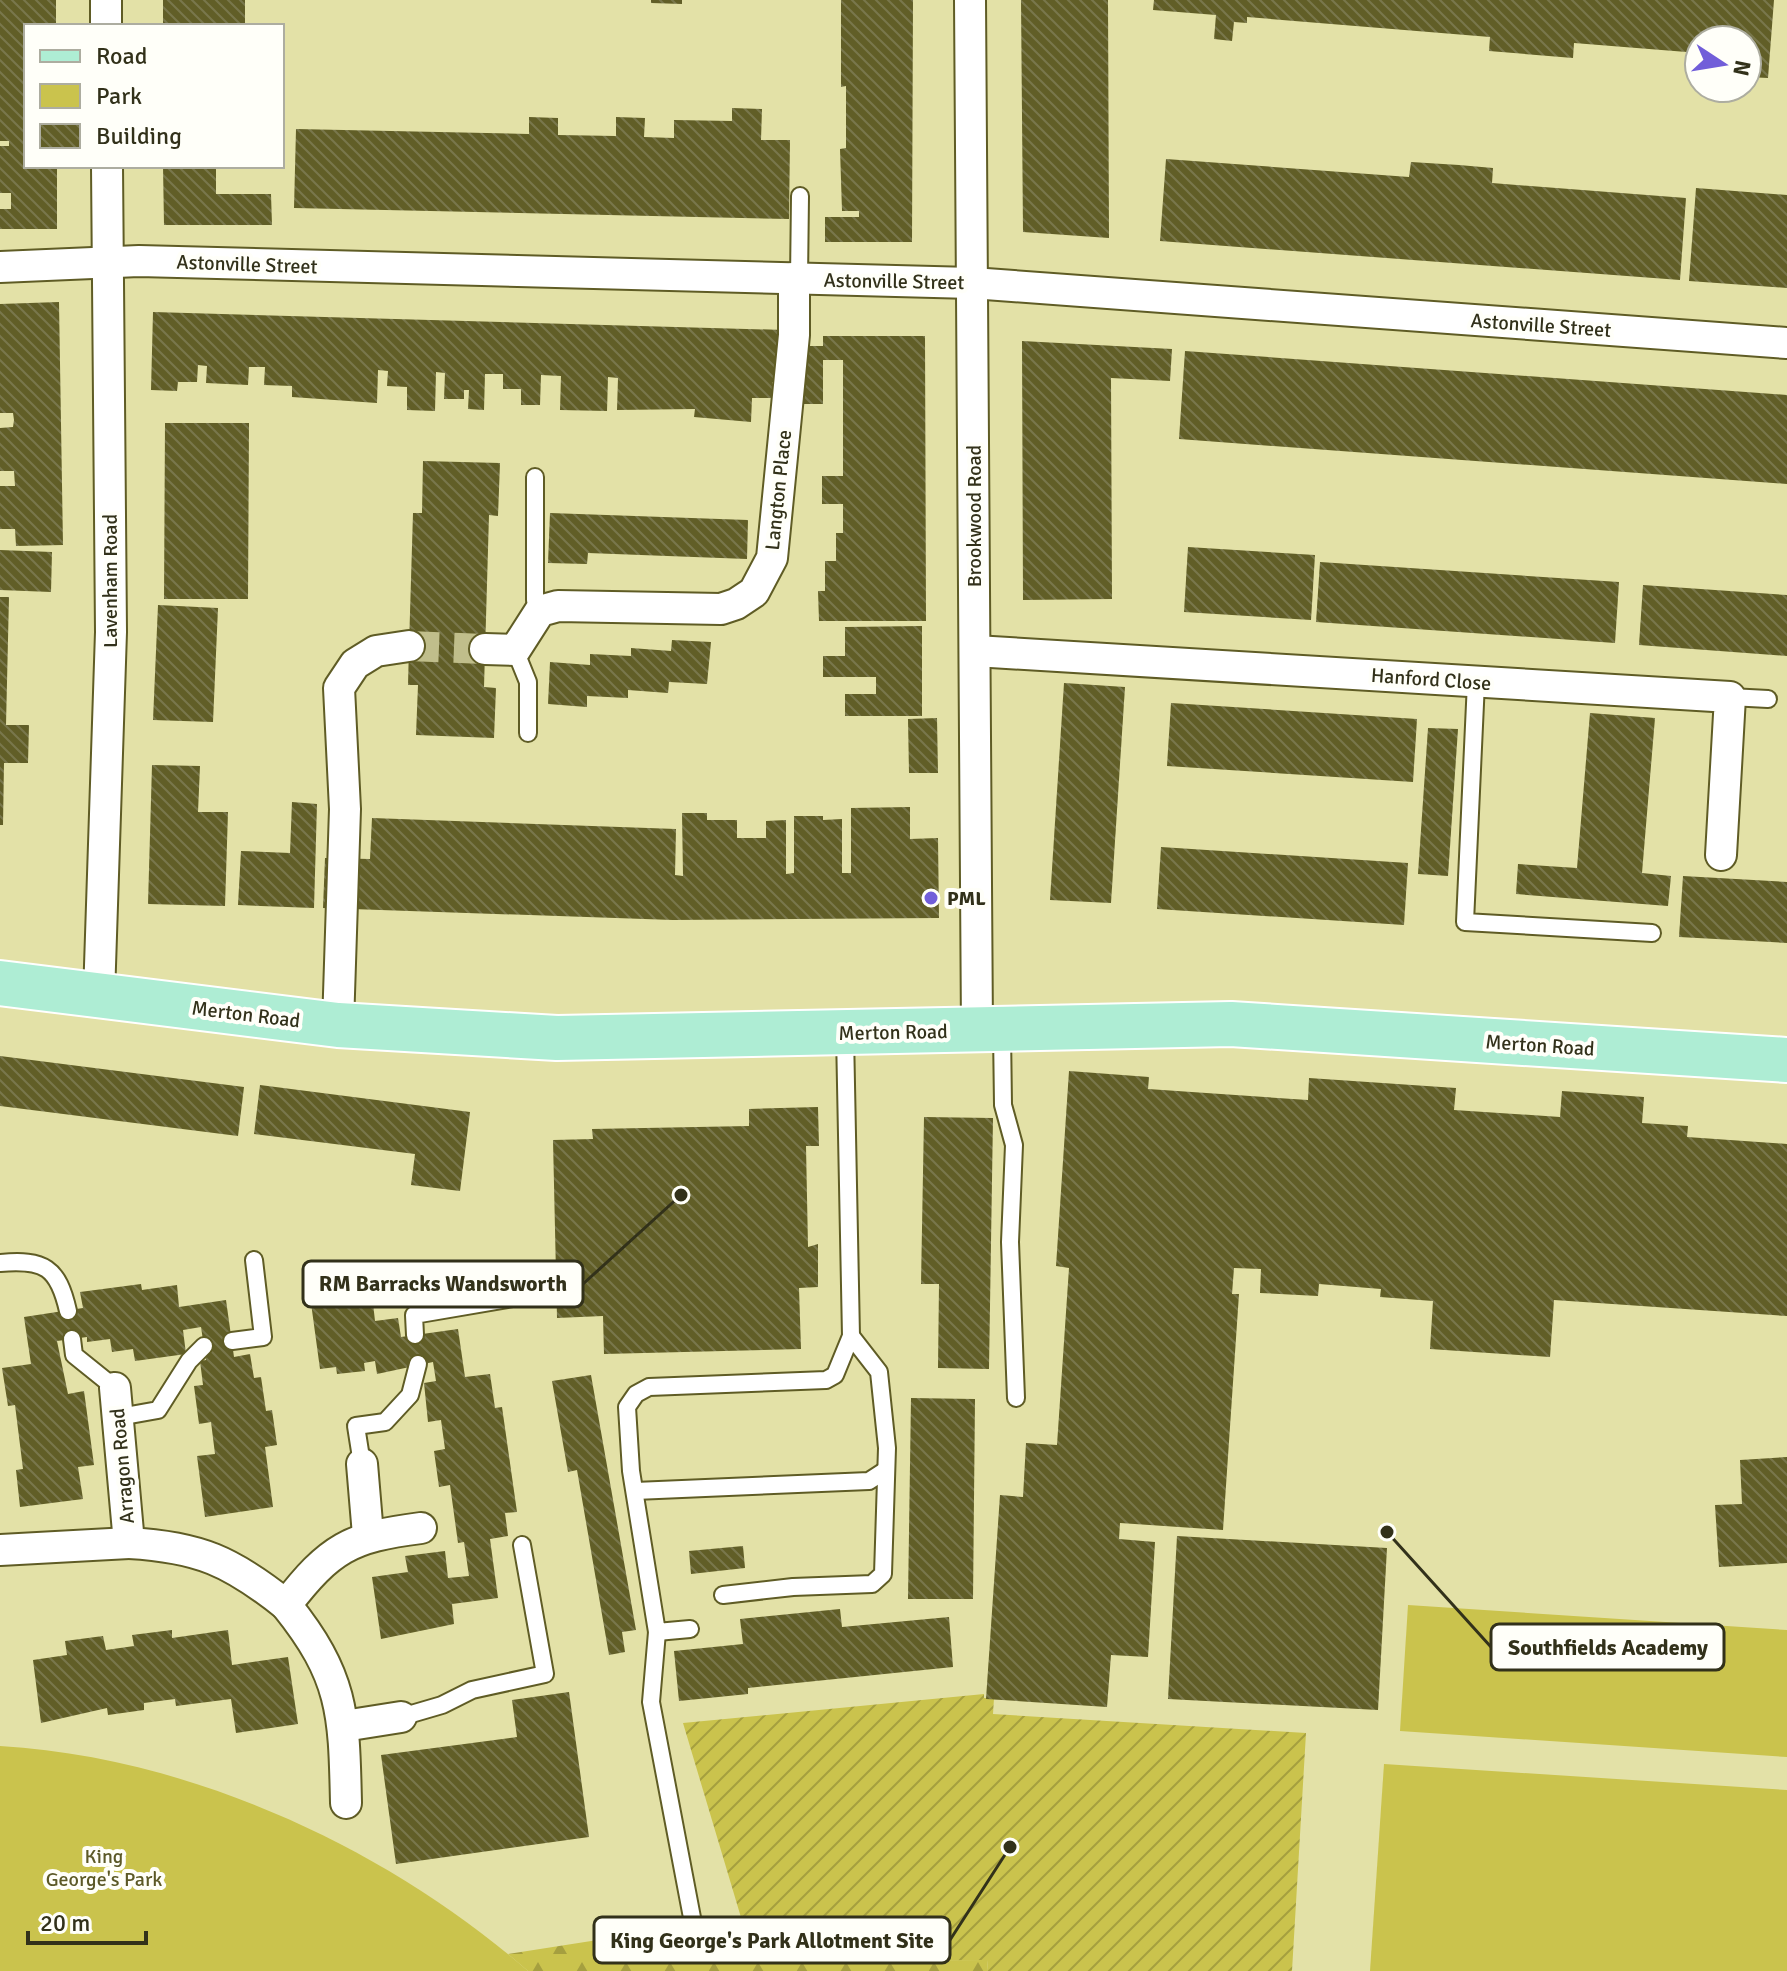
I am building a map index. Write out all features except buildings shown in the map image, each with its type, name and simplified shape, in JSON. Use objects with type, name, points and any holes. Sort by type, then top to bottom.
[{"type":"main road","name":"Merton Road","points":[[0,983],[338,1025],[557,1038],[763,1031],[990,1031],[1231,1024],[1787,1060]]},
{"type":"street","points":[[106,0],[106,24]]},
{"type":"street","name":"Brookwood Road","points":[[970,0],[975,651],[990,1031]]},
{"type":"street","name":"Lavenham Road","points":[[99,996],[111,632],[107,168]]},
{"type":"street","name":"Astonville Street","points":[[0,267],[108,262],[972,283],[1787,343]]},
{"type":"street","name":"Langton Place","points":[[540,611],[558,606],[721,609],[736,604],[754,592],[772,558],[794,335],[796,279]]},
{"type":"street","points":[[485,649],[515,650],[540,611]]},
{"type":"street","points":[[338,1025],[345,809],[339,688],[355,664],[376,651],[409,646]]},
{"type":"street","name":"Hanford Close","points":[[975,651],[1730,697]]},
{"type":"street","points":[[1721,855],[1730,697]]},
{"type":"street","name":"Arragon Road","points":[[117,1403],[129,1543]]},
{"type":"street","points":[[362,1464],[368,1535]]},
{"type":"street","points":[[286,1605],[331,1555],[368,1535],[421,1528]]},
{"type":"street","name":"Arragon Road","points":[[0,1550],[129,1543],[169,1546],[224,1562],[246,1573],[286,1605],[311,1636],[331,1673],[344,1726],[346,1803]]},
{"type":"street","points":[[344,1726],[401,1717]]},
{"type":"lane","points":[[796,279],[800,196]]},
{"type":"lane","points":[[535,477],[535,600],[540,611]]},
{"type":"lane","points":[[515,650],[528,682],[528,733]]},
{"type":"lane","points":[[1476,682],[1465,922],[1652,933]]},
{"type":"lane","points":[[1730,697],[1768,699]]},
{"type":"lane","points":[[990,1031],[1003,1105],[1014,1145],[1010,1242],[1016,1398]]},
{"type":"lane","points":[[694,1928],[651,1702],[657,1632],[635,1491],[627,1407],[636,1394],[649,1387],[826,1380],[835,1375],[851,1336],[845,1033]]},
{"type":"lane","points":[[0,1263],[26,1260],[48,1267],[62,1286],[68,1311]]},
{"type":"lane","points":[[232,1341],[263,1337],[254,1260]]},
{"type":"lane","points":[[415,1335],[414,1315],[513,1298]]},
{"type":"lane","points":[[723,1595],[793,1587],[872,1584],[883,1574],[886,1470],[879,1372],[851,1336]]},
{"type":"lane","points":[[72,1339],[74,1355],[117,1403],[158,1410],[189,1361],[204,1346]]},
{"type":"lane","points":[[362,1464],[356,1426],[385,1422],[410,1395],[418,1364]]},
{"type":"lane","points":[[635,1491],[869,1481],[886,1470]]},
{"type":"lane","points":[[401,1717],[442,1705],[472,1690],[545,1674],[522,1545]]},
{"type":"lane","points":[[657,1632],[690,1629]]},
{"type":"green space","points":[[1408,1605],[1787,1630],[1787,1757],[1400,1731]]},
{"type":"green space","points":[[984,1694],[984,1698],[994,1698],[993,1714],[1306,1733],[1292,1971],[988,1971],[987,1960],[754,1961],[683,1723]]},
{"type":"green space","name":"King George's Park","points":[[0,1746],[71,1754],[142,1768],[213,1789],[282,1816],[348,1848],[412,1885],[472,1926],[528,1971],[0,1971]]},
{"type":"green space","points":[[1384,1764],[1787,1790],[1787,1971],[1370,1971]]},
{"type":"green space","points":[[636,1934],[754,1961],[987,1960],[988,1971],[528,1971],[508,1954]]},
{"type":"tunnel","points":[[409,646],[485,649]]},
{"type":"place","name":"PML","points":[[931,898]]},
{"type":"place","name":"RM Barracks Wandsworth","points":[[681,1195]]},
{"type":"place","name":"Southfields Academy","points":[[1387,1532]]},
{"type":"place","name":"King George's Park Allotment Site","points":[[1010,1847]]}]
